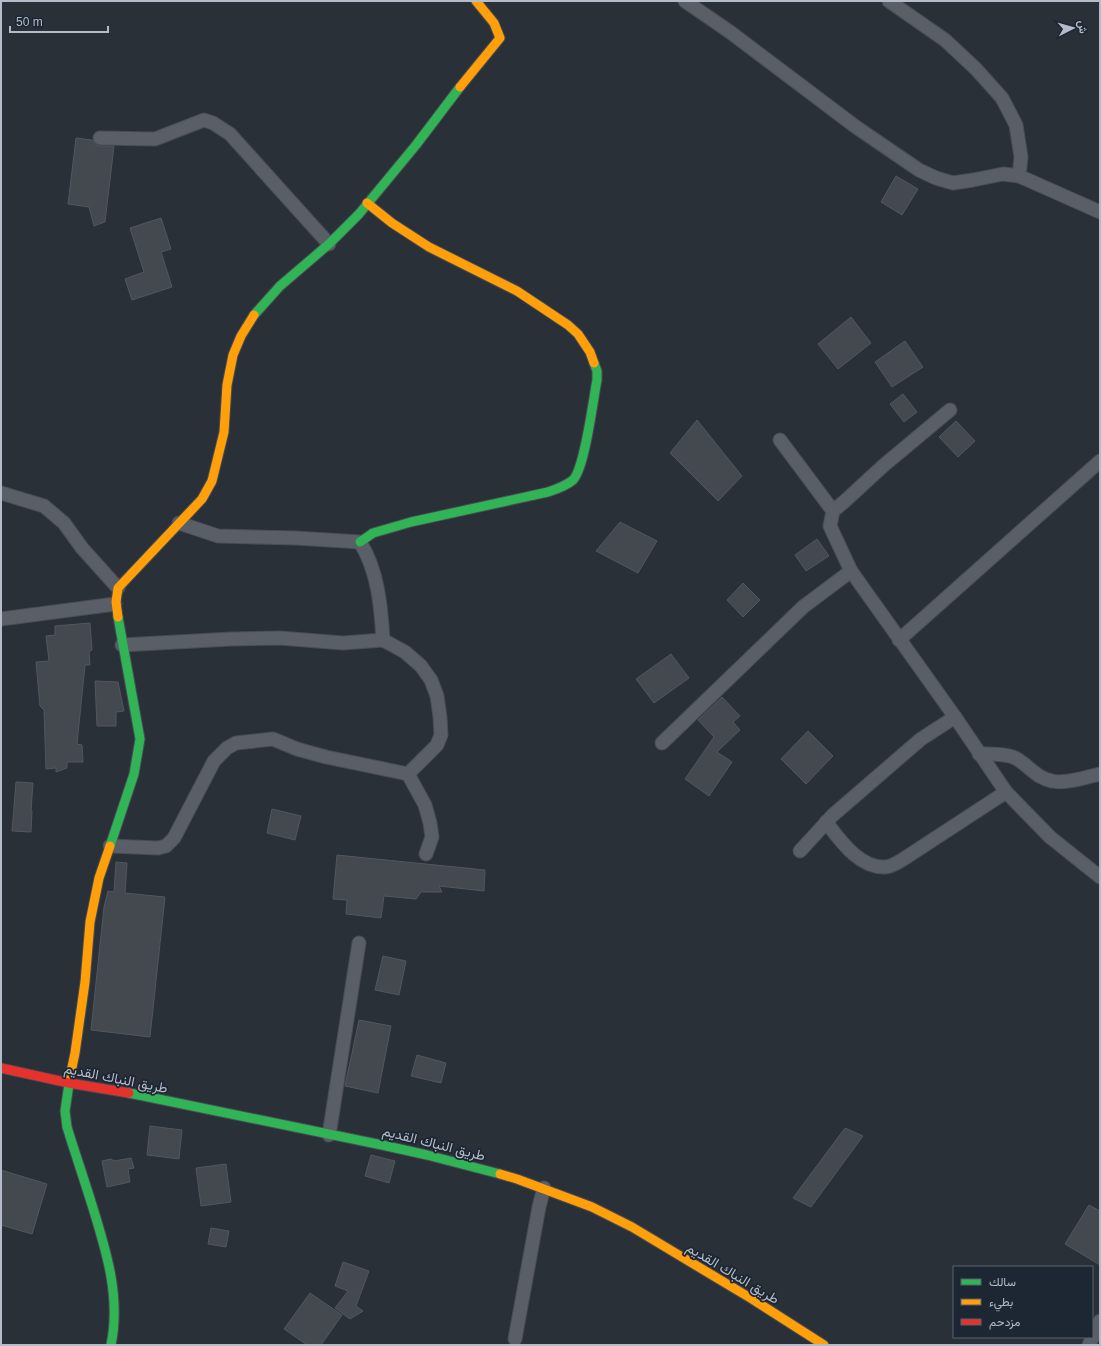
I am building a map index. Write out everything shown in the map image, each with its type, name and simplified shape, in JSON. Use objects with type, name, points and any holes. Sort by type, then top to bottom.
[{"type":"street","points":[[111,1345],[115,1317],[110,1266],[67,1127],[65,1111],[69,1083],[76,1053],[85,982],[90,922],[99,878],[134,774],[140,739],[115,604],[118,588],[202,499],[212,481],[224,432],[227,385],[233,354],[251,318],[280,286],[329,244],[359,214],[416,145],[475,67],[500,38],[500,32],[496,25],[476,1]]},
{"type":"street","points":[[685,1],[730,32],[856,127],[919,170],[936,178],[953,183],[1003,174],[1019,176],[1100,212]]},
{"type":"street","points":[[889,1],[945,40],[976,69],[1002,98],[1016,125],[1021,156],[1019,176]]},
{"type":"street","points":[[100,138],[155,139],[204,120],[213,123],[230,134],[329,244]]},
{"type":"street","points":[[179,523],[218,536],[296,538],[360,542],[373,534],[411,522],[469,508],[548,492],[564,486],[574,479],[582,463],[598,380],[597,371],[590,352],[578,334],[568,325],[517,291],[428,247],[368,203]]},
{"type":"street","points":[[950,410],[883,466],[845,502],[833,511],[830,526],[851,571],[955,717],[1006,792],[1050,837],[1100,877]]},
{"type":"street","points":[[780,440],[833,511]]},
{"type":"street","points":[[899,640],[1100,461]]},
{"type":"street","points":[[1,493],[44,506],[64,523],[82,548],[118,588]]},
{"type":"street","points":[[360,542],[370,562],[381,604],[383,640]]},
{"type":"street","points":[[662,743],[803,607],[851,571]]},
{"type":"street","points":[[1,619],[115,604]]},
{"type":"street","points":[[122,645],[280,638],[343,643],[383,640],[405,652],[421,666],[430,680],[437,696],[441,734],[437,744],[408,774]]},
{"type":"street","points":[[800,851],[826,822],[921,739],[955,717]]},
{"type":"street","points":[[110,846],[158,848],[166,846],[174,838],[214,761],[227,748],[236,743],[273,739],[297,749],[319,755],[408,774],[425,805],[430,823],[432,837],[426,854]]},
{"type":"street","points":[[979,754],[997,753],[1014,757],[1035,774],[1051,781],[1067,781],[1100,774]]},
{"type":"street","points":[[826,822],[839,839],[859,859],[874,866],[886,868],[902,860],[1006,792]]},
{"type":"street","points":[[329,1135],[359,943]]},
{"type":"street","name":"طريق النباك القديم","points":[[1,1068],[427,1155],[483,1169],[544,1188],[592,1207],[632,1227],[752,1299],[824,1345]]},
{"type":"street","points":[[515,1339],[539,1207],[544,1188]]},
{"type":"street","points":[[1093,1336],[1100,1321]]},
{"type":"building","points":[[76,138],[92,140],[99,146],[114,146],[105,222],[94,226],[89,207],[68,204]]},
{"type":"building","points":[[896,176],[918,189],[902,215],[881,202]]},
{"type":"building","points":[[161,218],[171,249],[161,252],[172,287],[132,300],[125,279],[144,272],[130,228]]},
{"type":"building","points":[[851,317],[871,343],[838,369],[818,344]]},
{"type":"building","points":[[905,341],[923,367],[892,387],[875,362]]},
{"type":"building","points":[[903,394],[917,412],[904,422],[890,404]]},
{"type":"building","points":[[697,420],[742,476],[718,501],[670,453]]},
{"type":"building","points":[[956,421],[975,441],[958,457],[939,437]]},
{"type":"building","points":[[620,522],[657,541],[638,573],[596,551]]},
{"type":"building","points":[[817,539],[829,556],[806,571],[795,555]]},
{"type":"building","points":[[743,583],[760,600],[743,617],[727,600]]},
{"type":"building","points":[[90,623],[92,650],[89,652],[90,665],[85,665],[77,744],[82,745],[83,762],[67,762],[67,768],[56,772],[56,768],[46,769],[44,710],[40,706],[36,662],[49,661],[46,636],[55,635],[55,626]]},
{"type":"building","points":[[671,654],[689,678],[654,703],[636,679]]},
{"type":"building","points":[[95,681],[118,682],[124,711],[116,712],[116,726],[97,726]]},
{"type":"building","points":[[722,697],[740,716],[733,722],[740,730],[717,752],[732,762],[709,796],[685,779],[714,737],[698,720]]},
{"type":"building","points":[[808,731],[833,756],[806,784],[781,759]]},
{"type":"building","points":[[16,782],[33,783],[31,832],[12,831]]},
{"type":"building","points":[[272,809],[301,816],[295,840],[267,833]]},
{"type":"building","points":[[337,855],[485,870],[484,891],[439,886],[442,892],[421,892],[416,899],[384,896],[381,918],[346,914],[347,900],[333,899]]},
{"type":"building","points":[[116,862],[127,863],[125,893],[165,897],[150,1037],[91,1030],[104,907],[108,891],[114,892]]},
{"type":"building","points":[[383,956],[406,961],[399,995],[375,990]]},
{"type":"building","points":[[359,1020],[391,1026],[378,1093],[345,1086]]},
{"type":"building","points":[[417,1055],[446,1063],[441,1083],[411,1076]]},
{"type":"building","points":[[150,1126],[182,1130],[179,1159],[147,1155]]},
{"type":"building","points":[[845,1128],[863,1136],[811,1207],[793,1198]]},
{"type":"building","points":[[371,1155],[395,1161],[389,1183],[365,1176]]},
{"type":"building","points":[[131,1158],[134,1168],[128,1169],[130,1182],[107,1187],[102,1161],[111,1159],[114,1161]]},
{"type":"building","points":[[226,1164],[231,1202],[201,1206],[196,1168]]},
{"type":"building","points":[[1,1170],[47,1184],[32,1234],[1,1225]]},
{"type":"building","points":[[1089,1205],[1100,1211],[1100,1265],[1065,1244]]},
{"type":"building","points":[[211,1228],[229,1231],[226,1247],[208,1244]]},
{"type":"building","points":[[343,1262],[369,1271],[356,1306],[363,1311],[350,1319],[335,1308],[348,1291],[335,1286]]},
{"type":"building","points":[[310,1293],[342,1315],[321,1345],[307,1345],[284,1329]]},
{"type":"traffic: fast","points":[[254,315],[280,286],[329,244],[359,214],[416,145],[460,87]]},
{"type":"traffic: fast","points":[[360,542],[373,533],[411,522],[548,492],[573,480],[581,462],[588,433],[597,380],[597,371],[594,363]]},
{"type":"traffic: fast","points":[[110,846],[134,774],[140,739],[118,617]]},
{"type":"traffic: fast","points":[[70,1077],[65,1111],[67,1127],[107,1256],[113,1291],[114,1309],[114,1327],[111,1345]]},
{"type":"traffic: fast","points":[[129,1093],[382,1145],[500,1174]]},
{"type":"traffic: slow","points":[[460,87],[500,38],[494,23],[476,1]]},
{"type":"traffic: slow","points":[[367,203],[392,223],[429,247],[517,291],[568,325],[578,334],[590,352],[594,363]]},
{"type":"traffic: slow","points":[[118,617],[116,602],[118,588],[202,499],[212,481],[224,432],[227,385],[233,355],[241,336],[254,315]]},
{"type":"traffic: slow","points":[[70,1077],[85,982],[90,922],[99,878],[110,846]]},
{"type":"traffic: slow","points":[[500,1174],[592,1207],[632,1227],[752,1299],[824,1345]]},
{"type":"traffic: jam","points":[[1,1068],[69,1083],[129,1093]]}]
